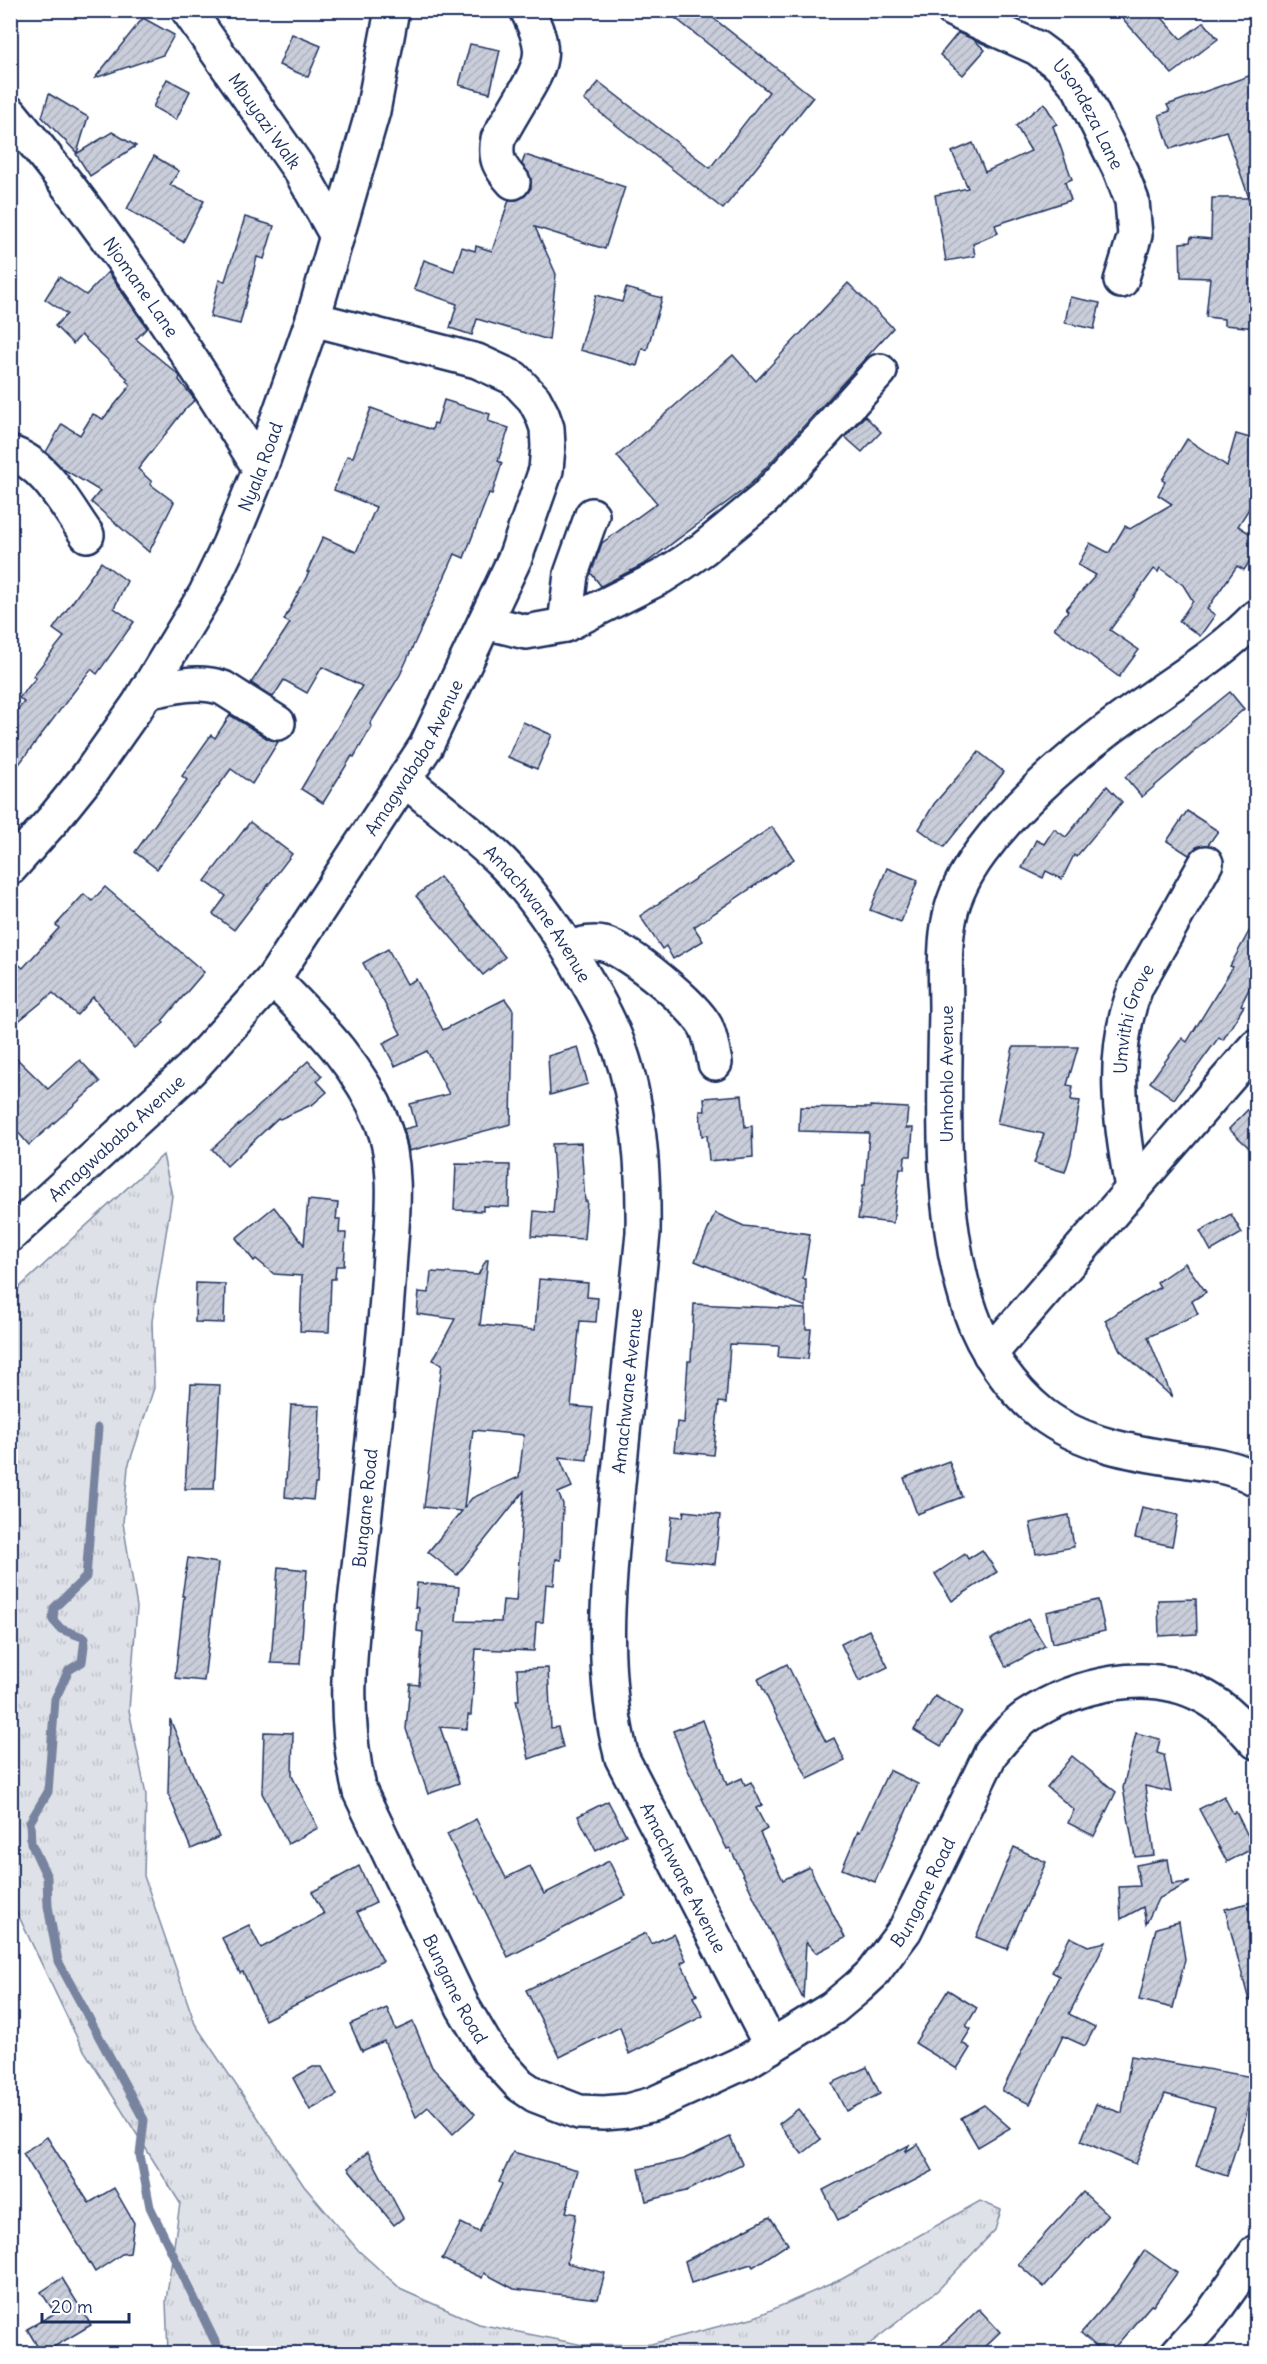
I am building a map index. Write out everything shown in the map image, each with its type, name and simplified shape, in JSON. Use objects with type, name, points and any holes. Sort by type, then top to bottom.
[{"type":"street","name":"Mbuyazi Walk","points":[[188,10],[301,172],[337,236]]},
{"type":"street","name":"Nyala Road","points":[[10,868],[88,776],[147,692],[206,593],[229,544],[260,469],[313,319],[373,111],[393,10]]},
{"type":"street","points":[[513,182],[501,170],[495,151],[498,139],[538,72],[540,44],[537,31],[526,10]]},
{"type":"street","name":"Usondeza Lane","points":[[952,10],[1037,48],[1060,65],[1079,87],[1132,201],[1135,235],[1121,281]]},
{"type":"street","name":"Njomane Lane","points":[[10,113],[84,206],[171,329],[214,393],[260,469]]},
{"type":"street","name":"Amagwababa Avenue","points":[[10,1235],[190,1070],[273,979],[426,746],[515,558],[546,470],[547,428],[534,399],[514,378],[477,361],[313,319]]},
{"type":"street","points":[[485,622],[526,632],[565,626],[661,577],[711,543],[764,499],[880,371]]},
{"type":"street","points":[[10,453],[33,465],[47,479],[87,534]]},
{"type":"street","points":[[565,626],[571,574],[592,515]]},
{"type":"street","name":"Umhohlo Avenue","points":[[1257,617],[1241,634],[1194,671],[1153,697],[1063,765],[983,850],[969,870],[956,897],[949,919],[945,1054],[947,1183],[964,1293],[972,1317],[990,1354],[1034,1407],[1046,1417],[1077,1434],[1146,1454],[1230,1468],[1257,1479]]},
{"type":"street","points":[[147,692],[196,683],[215,685],[278,723]]},
{"type":"street","name":"Amachwane Avenue","points":[[405,780],[502,863],[553,922],[615,1035],[633,1107],[644,1186],[643,1233],[612,1549],[606,1648],[613,1723],[622,1758],[771,2046]]},
{"type":"street","name":"Umvithi Grove","points":[[1132,1188],[1123,1135],[1119,1088],[1120,1058],[1130,1002],[1136,987],[1206,863]]},
{"type":"street","points":[[568,948],[589,943],[601,944],[615,948],[634,960],[689,1004],[705,1026],[715,1063]]},
{"type":"street","name":"Bungane Road","points":[[273,979],[349,1062],[370,1097],[388,1141],[393,1192],[387,1295],[350,1647],[348,1724],[354,1770],[360,1792],[463,2007],[489,2051],[520,2085],[535,2095],[579,2112],[627,2111],[671,2097],[747,2061],[833,2008],[872,1974],[906,1930],[991,1753],[1006,1734],[1025,1718],[1072,1693],[1122,1682],[1148,1680],[1179,1687],[1204,1696],[1231,1715],[1257,1742]]},
{"type":"street","points":[[990,1354],[1257,1046]]},
{"type":"street","points":[[1177,2354],[1212,2314],[1257,2252]]},
{"type":"green space","points":[[163,1155],[172,1196],[152,1321],[154,1388],[128,1467],[123,1523],[137,1607],[129,1710],[146,1795],[144,1876],[195,2024],[304,2186],[359,2251],[402,2290],[479,2324],[583,2345],[651,2344],[755,2317],[842,2279],[980,2201],[1001,2210],[995,2230],[938,2290],[858,2353],[168,2353],[166,2301],[180,2203],[80,2044],[11,1900],[11,1295]]},
{"type":"building","points":[[665,10],[703,10],[813,97],[723,209],[584,100],[599,82],[710,168],[769,92]]},
{"type":"building","points":[[1115,10],[1155,10],[1181,39],[1204,22],[1218,39],[1172,74]]},
{"type":"building","points":[[143,18],[174,35],[163,55],[95,78]]},
{"type":"building","points":[[958,33],[973,39],[985,50],[963,75],[940,55]]},
{"type":"building","points":[[292,34],[321,46],[308,77],[279,65]]},
{"type":"building","points":[[470,44],[500,50],[490,93],[459,85]]},
{"type":"building","points":[[1257,73],[1257,208],[1254,209],[1257,232],[1257,328],[1224,325],[1224,319],[1206,317],[1210,278],[1181,277],[1180,243],[1190,242],[1191,237],[1211,239],[1212,198],[1249,198],[1226,131],[1170,149],[1159,115],[1170,111],[1167,105]]},
{"type":"building","points":[[167,79],[190,91],[176,120],[153,107]]},
{"type":"building","points":[[49,94],[88,117],[77,153],[42,117]]},
{"type":"building","points":[[1044,103],[1057,124],[1053,126],[1072,179],[1065,182],[1071,200],[995,225],[998,233],[973,244],[975,256],[946,261],[935,195],[968,188],[952,152],[973,143],[985,172],[1031,151],[1016,126]]},
{"type":"building","points":[[112,132],[136,146],[90,176],[76,154]]},
{"type":"building","points":[[525,155],[625,187],[605,249],[535,227],[556,274],[549,340],[477,319],[472,335],[450,328],[457,304],[414,289],[424,260],[454,271],[462,247],[475,251],[476,246],[492,251],[509,200],[517,200],[525,196],[531,188],[531,178],[522,164]]},
{"type":"building","points":[[154,156],[179,171],[170,185],[204,201],[183,242],[127,209]]},
{"type":"building","points":[[245,217],[274,226],[264,259],[257,257],[240,324],[210,317],[219,280],[225,281]]},
{"type":"building","points":[[108,272],[147,328],[136,339],[180,376],[179,380],[195,400],[185,409],[138,469],[152,482],[150,484],[174,502],[149,552],[91,502],[100,491],[63,469],[46,452],[62,424],[80,435],[93,414],[103,419],[131,385],[126,381],[128,379],[81,335],[73,344],[55,326],[67,314],[45,299],[59,277],[86,295]]},
{"type":"building","points":[[848,283],[893,328],[750,485],[646,563],[601,586],[591,573],[602,543],[657,503],[617,456],[733,355],[756,381]]},
{"type":"building","points":[[626,288],[662,298],[647,350],[642,348],[637,366],[580,350],[596,295],[622,302]]},
{"type":"building","points":[[1070,297],[1100,303],[1094,329],[1065,323]]},
{"type":"building","points":[[444,400],[490,414],[488,421],[509,428],[498,461],[502,463],[492,494],[489,493],[464,558],[455,554],[400,675],[370,724],[372,726],[354,757],[352,756],[323,803],[301,789],[362,686],[322,667],[307,693],[284,680],[273,697],[251,683],[290,623],[284,620],[309,572],[307,572],[323,537],[356,552],[376,507],[334,490],[347,456],[353,457],[371,408],[432,430],[434,423],[437,424]]},
{"type":"building","points":[[865,416],[881,432],[862,452],[845,437]]},
{"type":"building","points":[[1236,434],[1257,440],[1257,496],[1238,526],[1257,538],[1257,550],[1244,570],[1237,566],[1207,609],[1215,615],[1200,636],[1179,621],[1193,601],[1183,585],[1160,568],[1158,572],[1154,569],[1110,630],[1139,650],[1119,677],[1054,628],[1068,611],[1066,609],[1096,575],[1078,565],[1090,543],[1109,553],[1125,526],[1130,529],[1172,504],[1158,495],[1165,482],[1162,480],[1187,439],[1227,466]]},
{"type":"building","points":[[101,562],[127,581],[114,608],[134,622],[97,674],[91,669],[10,776],[10,719],[24,702],[19,698],[36,678],[33,676],[64,637],[53,629]]},
{"type":"building","points":[[1230,692],[1244,709],[1142,797],[1125,777]]},
{"type":"building","points":[[230,715],[268,739],[278,742],[252,784],[231,769],[157,869],[135,852],[187,780],[182,776],[211,735],[215,738]]},
{"type":"building","points":[[523,722],[552,735],[537,769],[508,757]]},
{"type":"building","points":[[979,752],[1004,772],[944,847],[919,829],[934,804]]},
{"type":"building","points":[[1107,786],[1122,802],[1076,857],[1074,855],[1062,879],[1046,871],[1043,878],[1022,868],[1036,840],[1044,844],[1054,829],[1066,837]]},
{"type":"building","points":[[1187,811],[1218,831],[1208,845],[1197,847],[1189,855],[1167,841]]},
{"type":"building","points":[[250,822],[292,854],[234,930],[213,914],[226,896],[205,881]]},
{"type":"building","points":[[772,827],[794,859],[694,927],[703,941],[673,959],[666,946],[662,949],[640,916]]},
{"type":"building","points":[[887,868],[918,880],[901,922],[870,910]]},
{"type":"building","points":[[440,877],[505,957],[483,975],[416,896]]},
{"type":"building","points":[[105,887],[204,972],[162,1021],[164,1023],[134,1048],[93,997],[77,1015],[53,993],[10,1028],[10,957],[23,968],[59,928],[56,925],[84,894],[92,901]]},
{"type":"building","points":[[1257,917],[1257,980],[1254,979],[1241,1005],[1244,1006],[1223,1040],[1219,1037],[1174,1099],[1150,1082],[1182,1038],[1187,1042],[1233,967],[1230,966]]},
{"type":"building","points":[[388,949],[407,984],[416,979],[443,1030],[505,999],[513,1010],[511,1124],[409,1151],[404,1129],[416,1126],[410,1104],[449,1094],[427,1051],[395,1066],[383,1043],[401,1034],[363,963]]},
{"type":"building","points":[[578,1047],[588,1084],[550,1095],[548,1056]]},
{"type":"building","points":[[1013,1047],[1078,1047],[1067,1085],[1073,1086],[1071,1100],[1080,1101],[1071,1153],[1065,1172],[1034,1163],[1044,1134],[997,1124]]},
{"type":"building","points":[[10,1052],[48,1089],[80,1060],[100,1082],[29,1145],[10,1123]]},
{"type":"building","points":[[308,1061],[322,1076],[317,1081],[327,1092],[313,1104],[278,1118],[227,1166],[212,1149]]},
{"type":"building","points":[[742,1095],[745,1127],[752,1126],[753,1157],[709,1161],[707,1135],[702,1136],[700,1111],[705,1111],[704,1098]]},
{"type":"building","points":[[1257,1100],[1257,1155],[1229,1129]]},
{"type":"building","points":[[870,1106],[908,1108],[906,1128],[913,1128],[911,1156],[905,1156],[904,1169],[900,1168],[893,1223],[858,1219],[863,1185],[865,1185],[869,1133],[799,1131],[800,1107],[870,1108]]},
{"type":"building","points":[[581,1143],[585,1201],[587,1201],[584,1239],[532,1236],[534,1211],[553,1213],[555,1189],[552,1144]]},
{"type":"building","points":[[456,1164],[510,1165],[509,1207],[483,1206],[483,1211],[454,1210]]},
{"type":"building","points":[[308,1200],[338,1203],[336,1219],[340,1219],[339,1233],[346,1233],[344,1266],[336,1266],[335,1279],[331,1279],[329,1332],[300,1331],[302,1276],[274,1274],[256,1259],[254,1261],[236,1238],[274,1207],[304,1245]]},
{"type":"building","points":[[715,1213],[744,1226],[810,1234],[803,1279],[806,1279],[806,1307],[695,1261]]},
{"type":"building","points":[[1231,1214],[1242,1233],[1211,1251],[1200,1231]]},
{"type":"building","points":[[488,1260],[480,1325],[535,1330],[539,1279],[588,1283],[587,1297],[598,1298],[596,1322],[580,1321],[571,1406],[593,1408],[587,1460],[559,1457],[572,1487],[558,1493],[563,1504],[561,1560],[556,1559],[554,1585],[546,1584],[543,1622],[536,1622],[534,1651],[476,1649],[471,1715],[468,1715],[467,1729],[440,1727],[459,1783],[428,1794],[406,1729],[410,1684],[419,1685],[423,1632],[417,1631],[419,1608],[415,1607],[417,1583],[459,1587],[456,1621],[501,1622],[503,1600],[516,1601],[524,1491],[457,1575],[428,1552],[462,1511],[424,1507],[442,1364],[433,1360],[455,1319],[417,1314],[419,1292],[429,1293],[431,1272],[478,1275]],"holes":[[[473,1430],[524,1435],[519,1477],[472,1498],[464,1508]]]},
{"type":"building","points":[[1185,1263],[1206,1292],[1192,1301],[1198,1314],[1148,1337],[1172,1397],[1120,1350],[1105,1320],[1160,1287],[1157,1282]]},
{"type":"building","points":[[196,1283],[225,1284],[224,1323],[195,1322]]},
{"type":"building","points":[[694,1304],[806,1309],[806,1329],[811,1329],[808,1359],[778,1357],[779,1346],[730,1344],[726,1403],[719,1402],[713,1455],[674,1451],[677,1422],[684,1423]]},
{"type":"building","points":[[191,1384],[220,1385],[214,1489],[185,1489]]},
{"type":"building","points":[[291,1405],[320,1406],[317,1484],[315,1484],[313,1500],[285,1497]]},
{"type":"building","points":[[949,1461],[962,1497],[917,1514],[904,1478]]},
{"type":"building","points":[[1142,1507],[1178,1515],[1172,1546],[1135,1538]]},
{"type":"building","points":[[684,1511],[720,1515],[715,1564],[667,1559],[672,1516],[683,1517]]},
{"type":"building","points":[[1069,1515],[1074,1547],[1036,1554],[1030,1523]]},
{"type":"building","points":[[982,1550],[997,1572],[952,1601],[935,1574],[965,1554],[968,1559]]},
{"type":"building","points":[[188,1558],[218,1563],[204,1681],[175,1678],[184,1596],[182,1596]]},
{"type":"building","points":[[278,1567],[307,1570],[300,1664],[271,1663]]},
{"type":"building","points":[[1196,1599],[1197,1634],[1159,1636],[1158,1600]]},
{"type":"building","points":[[1098,1600],[1105,1631],[1052,1643],[1046,1612]]},
{"type":"building","points":[[1028,1619],[1045,1646],[1006,1667],[991,1639]]},
{"type":"building","points":[[869,1630],[888,1667],[859,1681],[841,1644]]},
{"type":"building","points":[[787,1664],[826,1742],[834,1738],[845,1761],[808,1779],[758,1679]]},
{"type":"building","points":[[548,1668],[551,1728],[558,1727],[563,1747],[529,1759],[516,1700],[519,1700],[517,1669]]},
{"type":"building","points":[[935,1696],[962,1712],[941,1746],[914,1730]]},
{"type":"building","points":[[170,1719],[219,1837],[191,1849],[168,1793]]},
{"type":"building","points":[[703,1720],[727,1785],[742,1778],[745,1785],[751,1782],[762,1805],[756,1808],[767,1829],[760,1833],[783,1880],[809,1867],[845,1938],[816,1953],[806,1942],[803,1999],[730,1848],[727,1849],[687,1768],[673,1731]]},
{"type":"building","points":[[264,1732],[293,1733],[292,1776],[318,1828],[288,1844],[262,1793]]},
{"type":"building","points":[[1136,1733],[1160,1739],[1157,1753],[1164,1755],[1171,1792],[1145,1786],[1154,1855],[1135,1857],[1123,1788]]},
{"type":"building","points":[[1072,1756],[1116,1792],[1094,1836],[1068,1823],[1074,1810],[1047,1787]]},
{"type":"building","points":[[889,1770],[918,1784],[875,1882],[842,1869],[858,1831],[860,1832]]},
{"type":"building","points":[[1224,1796],[1233,1813],[1236,1812],[1254,1848],[1227,1862],[1199,1809]]},
{"type":"building","points":[[608,1801],[626,1835],[596,1851],[578,1816]]},
{"type":"building","points":[[476,1819],[506,1878],[530,1866],[544,1894],[609,1861],[626,1896],[508,1957],[447,1834]]},
{"type":"building","points":[[1014,1847],[1046,1862],[1007,1949],[976,1937]]},
{"type":"building","points":[[1168,1859],[1172,1884],[1190,1882],[1158,1899],[1146,1924],[1143,1907],[1121,1919],[1119,1887],[1140,1886],[1136,1865]]},
{"type":"building","points":[[359,1866],[376,1903],[357,1912],[383,1961],[265,2020],[243,1972],[240,1973],[222,1938],[249,1925],[261,1948],[324,1914],[312,1892]]},
{"type":"building","points":[[1257,1901],[1257,2000],[1249,2001],[1225,1909]]},
{"type":"building","points":[[1179,1922],[1185,1959],[1173,2008],[1139,2000],[1156,1928]]},
{"type":"building","points":[[646,1933],[651,1944],[674,1934],[686,1960],[681,1963],[697,1995],[693,1997],[703,2016],[629,2054],[620,2027],[560,2057],[526,1990]]},
{"type":"building","points":[[1070,1937],[1088,1946],[1106,1942],[1069,2014],[1095,2027],[1085,2046],[1063,2036],[1030,2104],[1002,2091],[1059,1976],[1052,1972]]},
{"type":"building","points":[[948,1990],[977,2008],[966,2026],[971,2029],[962,2043],[970,2048],[957,2069],[915,2043]]},
{"type":"building","points":[[387,2008],[396,2030],[413,2022],[432,2067],[475,2114],[453,2134],[428,2107],[416,2117],[384,2041],[362,2051],[350,2024]]},
{"type":"building","points":[[1131,2056],[1253,2077],[1246,2116],[1227,2176],[1196,2166],[1215,2108],[1165,2094],[1136,2164],[1081,2141],[1096,2104],[1122,2113]]},
{"type":"building","points":[[313,2067],[322,2067],[337,2095],[310,2110],[293,2078]]},
{"type":"building","points":[[867,2067],[880,2094],[846,2111],[832,2083]]},
{"type":"building","points":[[984,2105],[1010,2128],[978,2147],[961,2118]]},
{"type":"building","points":[[798,2109],[821,2139],[802,2154],[779,2124]]},
{"type":"building","points":[[47,2137],[89,2203],[114,2188],[134,2223],[130,2253],[122,2254],[95,2272],[23,2153]]},
{"type":"building","points":[[730,2137],[742,2164],[686,2191],[646,2201],[639,2169],[684,2159]]},
{"type":"building","points":[[918,2144],[933,2171],[838,2220],[823,2190],[909,2145],[905,2152]]},
{"type":"building","points":[[368,2152],[403,2218],[394,2225],[348,2168]]},
{"type":"building","points":[[513,2152],[578,2170],[566,2212],[576,2214],[567,2263],[605,2273],[598,2299],[514,2289],[484,2273],[482,2278],[442,2259],[461,2223],[479,2232],[502,2184],[499,2182]]},
{"type":"building","points":[[1083,2192],[1108,2215],[1044,2287],[1018,2264]]},
{"type":"building","points":[[770,2217],[788,2244],[753,2267],[751,2264],[691,2283],[685,2261]]},
{"type":"building","points":[[1145,2250],[1177,2273],[1153,2306],[1151,2305],[1109,2354],[1105,2354],[1081,2333],[1116,2293]]},
{"type":"building","points":[[62,2278],[91,2325],[42,2354],[27,2329],[55,2313],[41,2292]]},
{"type":"building","points":[[979,2309],[1000,2332],[977,2354],[932,2354]]},
{"type":"waterway","points":[[98,1428],[86,1577],[54,1608],[53,1620],[61,1629],[85,1638],[82,1662],[69,1670],[55,1699],[48,1792],[30,1822],[31,1843],[47,1877],[48,1906],[58,1961],[144,2120],[140,2155],[150,2207],[221,2354]]}]
